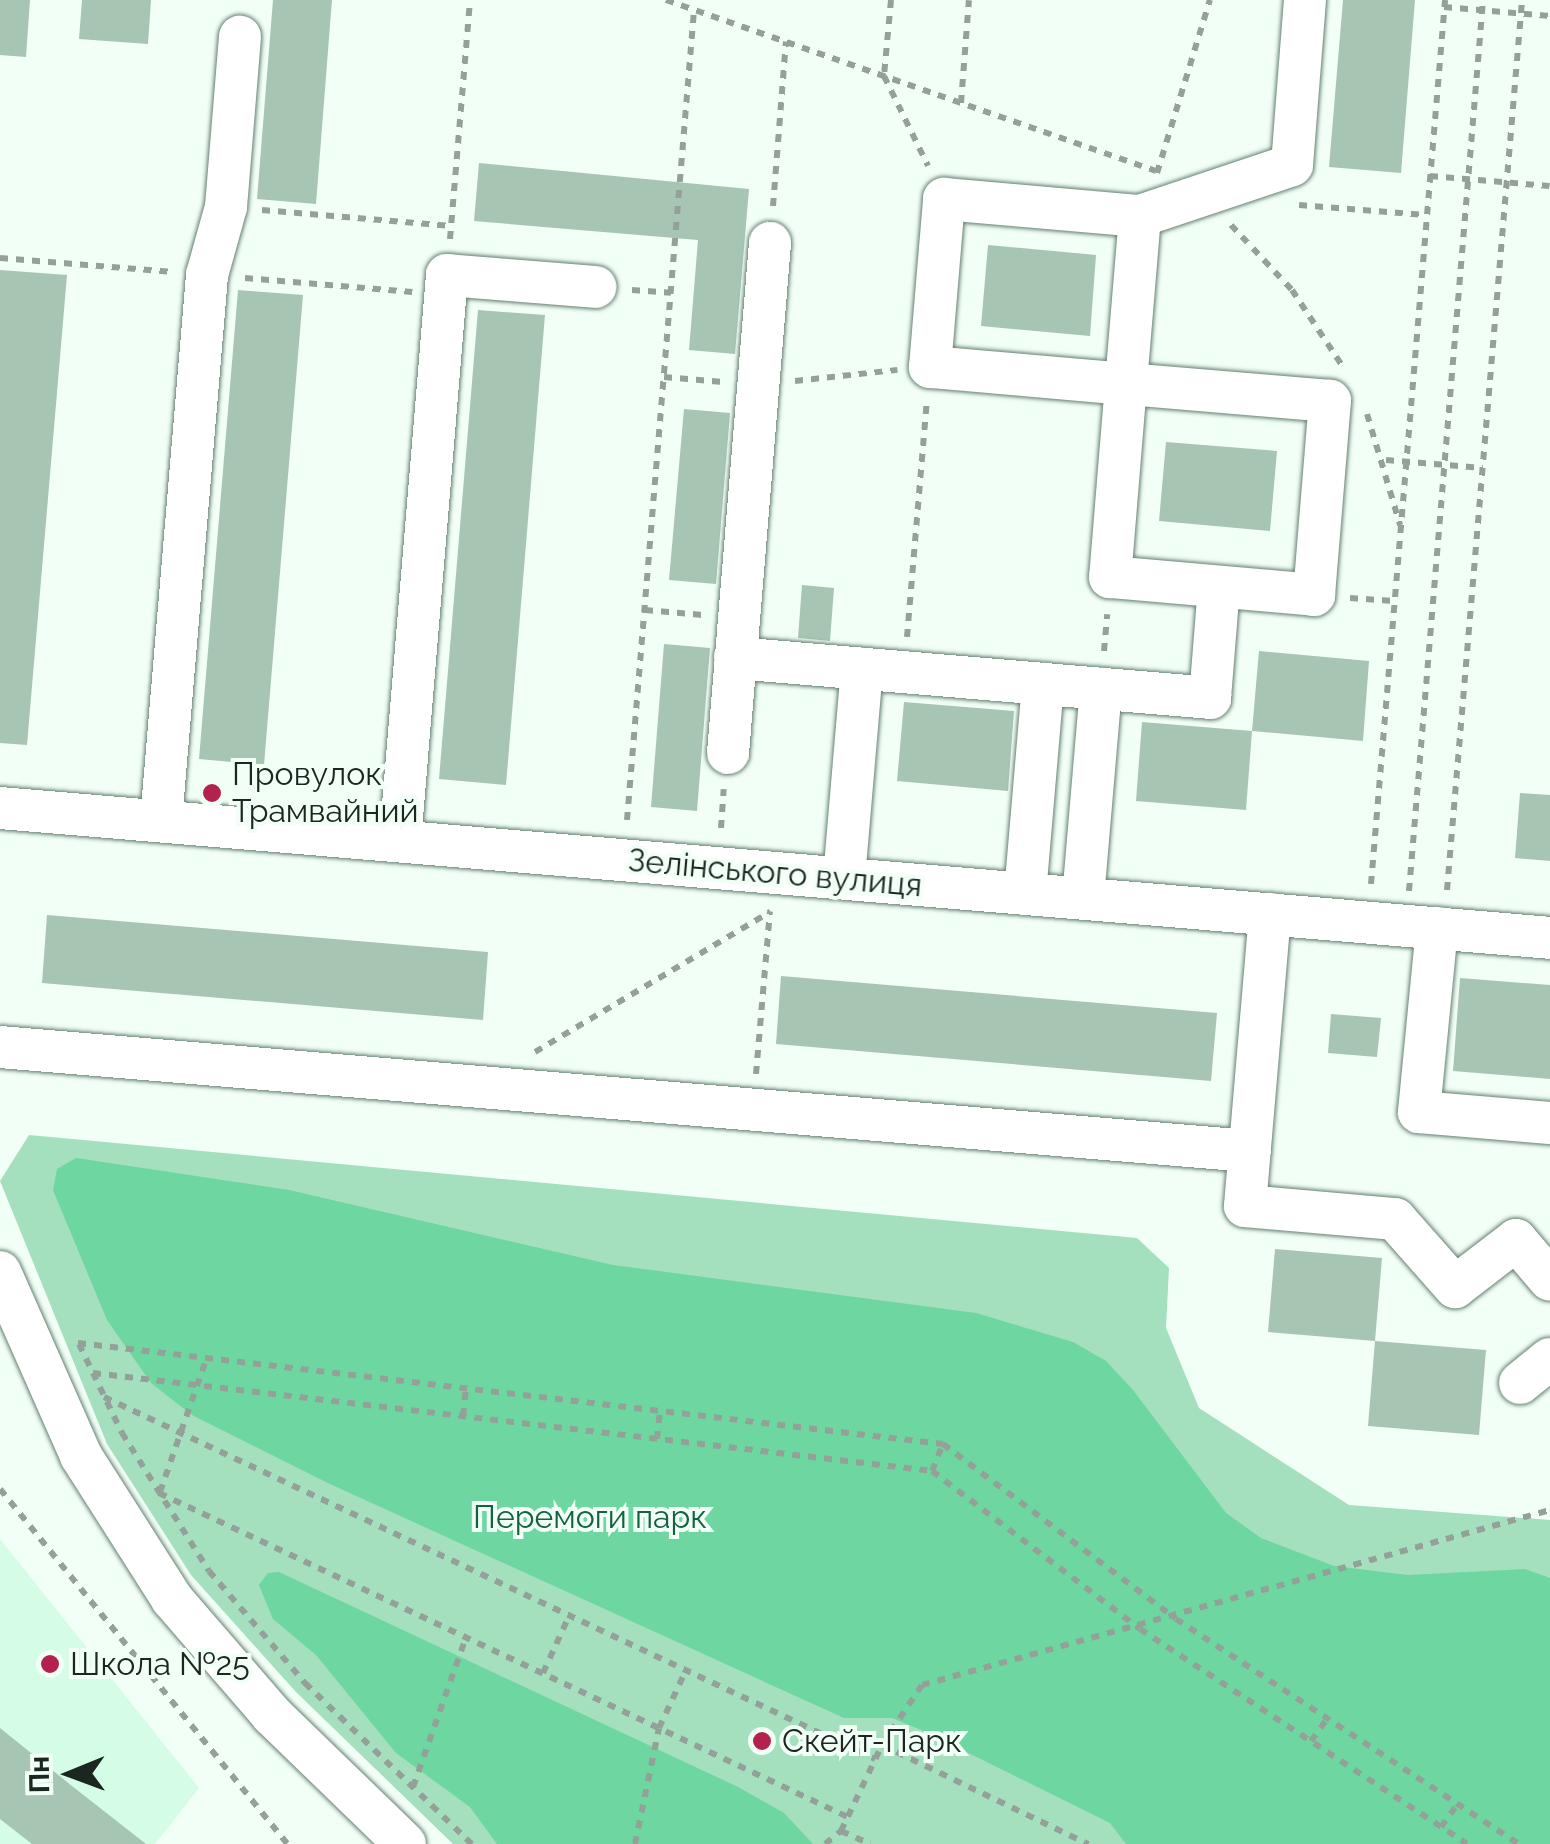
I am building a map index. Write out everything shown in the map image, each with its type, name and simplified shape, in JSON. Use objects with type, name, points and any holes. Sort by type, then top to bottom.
[{"type":"street","points":[[1140,216],[1126,384],[1110,578],[1314,595],[1330,401],[1126,384],[930,367],[944,199],[1140,216],[1292,165],[1305,0]]},
{"type":"street","points":[[161,821],[206,275],[226,207],[240,36]]},
{"type":"street","points":[[728,752],[770,242]]},
{"type":"street","points":[[400,841],[447,275],[596,287]]},
{"type":"street","points":[[737,638],[883,670],[1210,698],[1219,587]]},
{"type":"street","points":[[844,878],[883,670]]},
{"type":"street","points":[[1026,894],[1043,684]]},
{"type":"street","points":[[1083,898],[1101,689]]},
{"type":"street","name":"Зелінського вулиця","points":[[0,808],[1270,914],[1442,909],[1550,938]]},
{"type":"street","points":[[1442,909],[1419,1112],[1550,1123]]},
{"type":"street","points":[[1270,914],[1245,1206],[1395,1218],[1456,1286],[1516,1240],[1550,1280]]},
{"type":"street","points":[[0,1047],[1250,1151]]},
{"type":"street","points":[[0,1272],[82,1456],[172,1599],[272,1715],[405,1844]]},
{"type":"path","points":[[447,275],[470,0]]},
{"type":"path","points":[[666,0],[1157,172]]},
{"type":"path","points":[[890,0],[884,76],[944,199]]},
{"type":"path","points":[[961,103],[969,0]]},
{"type":"path","points":[[1140,216],[1210,0]]},
{"type":"path","points":[[1409,887],[1483,0]]},
{"type":"path","points":[[1442,909],[1522,0]]},
{"type":"path","points":[[1371,884],[1444,4],[1550,16]]},
{"type":"path","points":[[627,820],[694,10]]},
{"type":"path","points":[[770,242],[786,42]]},
{"type":"path","points":[[1430,176],[1550,186]]},
{"type":"path","points":[[1198,196],[1292,290],[1347,374]]},
{"type":"path","points":[[1289,204],[1426,216]]},
{"type":"path","points":[[226,207],[451,226]]},
{"type":"path","points":[[664,377],[758,385],[930,367],[883,670]]},
{"type":"path","points":[[1363,403],[1386,460],[1400,525]]},
{"type":"path","points":[[1386,460],[1483,468]]},
{"type":"path","points":[[1101,689],[1110,578]]},
{"type":"path","points":[[645,610],[737,638]]},
{"type":"path","points":[[477,1087],[770,912],[753,1110]]},
{"type":"path","points":[[472,1844],[305,1683],[209,1571],[104,1398],[78,1342],[943,1444],[1176,1618],[1519,1844]]},
{"type":"path","points":[[159,1493],[207,1358]]},
{"type":"path","points":[[92,1373],[932,1471],[1140,1629],[1467,1844]]},
{"type":"path","points":[[463,1416],[466,1388]]},
{"type":"path","points":[[104,1398],[875,1759]]},
{"type":"path","points":[[658,1439],[660,1411]]},
{"type":"path","points":[[932,1471],[943,1444]]},
{"type":"path","points":[[0,1489],[286,1844]]},
{"type":"path","points":[[159,1493],[848,1817]]},
{"type":"path","points":[[825,1844],[841,1831],[882,1746],[922,1684],[1140,1629],[1550,1510]]},
{"type":"path","points":[[543,1673],[569,1616]]},
{"type":"path","points":[[414,1788],[466,1637]]},
{"type":"path","points":[[635,1844],[659,1728],[686,1670]]},
{"type":"path","points":[[1311,1742],[1328,1718]]},
{"type":"path","points":[[882,1746],[1088,1844]]},
{"type":"path","points":[[1442,1827],[1458,1804]]},
{"type":"path","points":[[841,1831],[870,1844]]},
{"type":"shaded area","name":"Школа №25","points":[[0,1539],[199,1788],[155,1844],[0,1844]]},
{"type":"green space","name":"Перемоги парк","points":[[29,1135],[1137,1238],[1169,1268],[1166,1328],[1199,1408],[1349,1505],[1550,1520],[1550,1844],[453,1844],[296,1692],[191,1575],[107,1444],[0,1181]]},
{"type":"green space","name":"Перемоги парк","points":[[76,1158],[289,1190],[613,1265],[976,1313],[1073,1342],[1106,1361],[1133,1390],[1226,1513],[1261,1538],[1334,1566],[1408,1575],[1525,1569],[1550,1578],[1550,1844],[1126,1844],[1110,1823],[926,1732],[892,1718],[844,1718],[330,1484],[192,1415],[151,1383],[107,1320],[53,1190],[57,1169]]},
{"type":"green space","points":[[279,1572],[738,1787],[784,1813],[813,1844],[497,1844],[470,1807],[396,1753],[316,1655],[273,1619],[259,1585],[268,1573]]},
{"type":"building","points":[[0,0],[30,0],[26,57],[0,55]]},
{"type":"building","points":[[82,0],[151,0],[148,44],[79,39]]},
{"type":"building","points":[[273,0],[332,0],[316,204],[257,199]]},
{"type":"building","points":[[1343,0],[1415,0],[1401,173],[1329,167]]},
{"type":"building","points":[[479,163],[749,189],[735,354],[689,350],[698,240],[474,221]]},
{"type":"building","points":[[988,245],[1096,255],[1090,336],[981,326]]},
{"type":"building","points":[[0,270],[67,275],[27,745],[0,743]]},
{"type":"building","points":[[238,290],[303,295],[264,765],[199,759]]},
{"type":"building","points":[[478,310],[545,315],[506,785],[439,779]]},
{"type":"building","points":[[684,409],[730,413],[716,584],[669,580]]},
{"type":"building","points":[[1166,442],[1277,451],[1270,531],[1159,521]]},
{"type":"building","points":[[802,585],[834,588],[830,641],[798,638]]},
{"type":"building","points":[[664,644],[710,648],[697,811],[651,807]]},
{"type":"building","points":[[1259,651],[1369,661],[1363,741],[1252,731]]},
{"type":"building","points":[[904,702],[1014,711],[1008,791],[897,781]]},
{"type":"building","points":[[1142,722],[1252,731],[1246,810],[1136,801]]},
{"type":"building","points":[[1520,793],[1550,795],[1550,861],[1515,858]]},
{"type":"building","points":[[47,915],[488,952],[483,1020],[42,983]]},
{"type":"building","points":[[781,976],[1217,1013],[1211,1081],[776,1044]]},
{"type":"building","points":[[1460,978],[1550,985],[1550,1079],[1453,1071]]},
{"type":"building","points":[[1331,1014],[1381,1018],[1377,1057],[1328,1053]]},
{"type":"building","points":[[1275,1249],[1382,1258],[1375,1341],[1268,1332]]},
{"type":"building","points":[[1375,1341],[1486,1350],[1479,1435],[1368,1426]]},
{"type":"building","points":[[0,1728],[146,1844],[32,1844],[0,1819]]},
{"type":"place","name":"Провулок Трамвайний","points":[[212,793]]},
{"type":"place","name":"Школа №25","points":[[50,1664]]},
{"type":"place","name":"Скейт-Парк","points":[[762,1741]]}]
